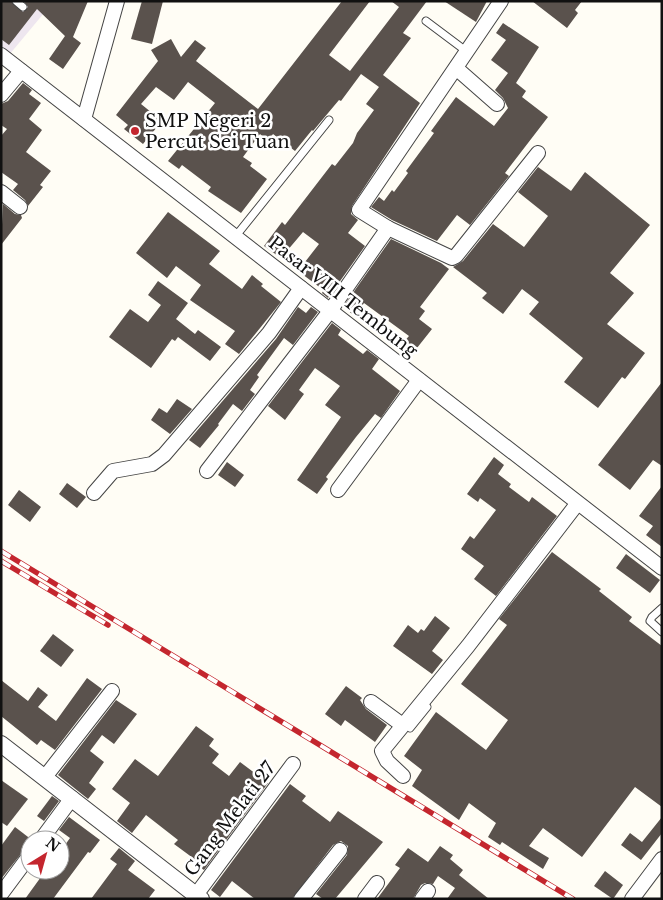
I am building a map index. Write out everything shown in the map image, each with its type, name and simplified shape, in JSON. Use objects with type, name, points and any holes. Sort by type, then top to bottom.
[{"type":"street","points":[[81,116],[117,1]]},
{"type":"street","points":[[501,1],[359,207],[360,212],[448,258],[456,256],[538,153]]},
{"type":"street","name":"Pasar VIII Tembung","points":[[1,55],[662,568]]},
{"type":"street","points":[[456,68],[496,104]]},
{"type":"street","points":[[1,94],[21,71]]},
{"type":"street","points":[[1,192],[20,207]]},
{"type":"street","points":[[207,470],[330,311],[388,228]]},
{"type":"street","points":[[94,493],[113,471],[152,464],[164,455],[269,332],[301,288]]},
{"type":"street","points":[[338,490],[419,380]]},
{"type":"street","points":[[403,776],[387,761],[382,750],[406,726],[580,505]]},
{"type":"street","points":[[45,777],[112,691]]},
{"type":"street","points":[[371,702],[406,726]]},
{"type":"street","points":[[1,744],[197,898]]},
{"type":"street","name":"Gang Melati 27","points":[[197,898],[293,764]]},
{"type":"street","points":[[48,830],[72,798]]},
{"type":"street","points":[[302,899],[340,850]]},
{"type":"street","points":[[632,899],[662,859]]},
{"type":"street","points":[[1,894],[20,868]]},
{"type":"street","points":[[365,899],[377,883]]},
{"type":"lane","points":[[16,1],[23,8]]},
{"type":"lane","points":[[426,21],[466,51]]},
{"type":"lane","points":[[235,237],[329,120]]},
{"type":"lane","points":[[662,608],[650,621],[662,632]]},
{"type":"shaded area","points":[[1,1],[54,1],[9,55],[1,49]]},
{"type":"building","points":[[1,1],[11,1],[23,12],[28,7],[24,1],[88,1],[73,37],[81,43],[63,69],[49,59],[65,36],[37,9],[9,45],[1,39]]},
{"type":"building","points":[[142,1],[163,1],[152,44],[131,39]]},
{"type":"building","points":[[342,1],[370,1],[329,55],[350,71],[399,7],[391,1],[427,1],[403,33],[411,38],[383,75],[420,103],[352,206],[351,214],[358,220],[348,233],[365,246],[328,298],[318,286],[298,271],[319,244],[303,232],[281,258],[264,246],[282,222],[285,225],[332,164],[335,166],[353,143],[357,133],[374,110],[366,104],[379,87],[361,74],[341,101],[339,100],[295,151],[273,134],[268,141],[260,134],[243,157],[252,163],[250,166],[267,179],[241,213],[208,191],[211,187],[182,165],[179,169],[168,161],[215,103],[188,82],[174,100],[156,87],[141,104],[162,121],[143,144],[124,129],[128,125],[116,115],[158,61],[151,50],[171,39],[181,57],[195,40],[206,48],[196,61],[258,109]]},
{"type":"building","points":[[444,1],[487,1],[476,22]]},
{"type":"building","points":[[532,1],[582,1],[575,10],[578,13],[567,28]]},
{"type":"building","points":[[503,23],[539,47],[516,83],[526,91],[522,97],[548,117],[505,173],[509,176],[470,225],[457,215],[437,241],[392,220],[371,207],[379,197],[384,201],[392,190],[394,192],[408,173],[406,171],[434,133],[431,131],[456,97],[494,126],[508,108],[503,98],[495,90],[508,73],[491,60],[506,40],[496,33]]},
{"type":"building","points":[[23,83],[32,90],[29,94],[41,103],[29,119],[42,130],[26,152],[51,171],[40,185],[43,187],[28,206],[25,200],[13,190],[18,184],[1,172],[1,136],[7,129],[1,125],[1,104],[8,101]]},
{"type":"building","points":[[538,167],[571,191],[585,172],[650,225],[610,273],[634,293],[607,324],[645,353],[625,379],[622,377],[598,408],[564,382],[583,358],[529,314],[539,302],[522,289],[503,314],[482,298],[487,293],[453,267],[463,261],[493,224],[524,247],[548,216],[518,192]]},
{"type":"building","points":[[3,204],[15,214],[21,215],[22,218],[1,245]]},
{"type":"building","points":[[168,212],[220,251],[209,264],[242,289],[252,275],[263,284],[261,286],[281,302],[239,354],[225,344],[235,331],[190,300],[201,285],[176,266],[167,278],[136,253]]},
{"type":"building","points":[[391,239],[441,263],[449,269],[420,307],[425,311],[419,319],[432,329],[413,353],[402,344],[409,336],[364,303],[355,316],[343,307]]},
{"type":"building","points":[[158,281],[188,303],[176,319],[195,334],[198,330],[221,347],[210,361],[178,337],[175,341],[172,339],[151,368],[109,337],[130,309],[148,322],[161,305],[148,295]]},
{"type":"building","points":[[298,307],[306,313],[311,307],[318,312],[293,345],[284,338],[257,375],[259,377],[250,390],[255,394],[242,411],[233,404],[200,448],[189,440],[276,339]]},
{"type":"building","points":[[332,323],[341,330],[338,335],[363,354],[367,350],[379,359],[372,369],[400,391],[381,418],[375,414],[356,437],[326,477],[328,479],[317,494],[297,480],[341,417],[325,405],[340,386],[315,368],[299,390],[304,394],[285,420],[268,406]]},
{"type":"building","points":[[662,382],[662,466],[653,460],[630,490],[598,465]]},
{"type":"building","points":[[177,399],[192,409],[170,434],[151,420],[159,408],[167,413]]},
{"type":"building","points":[[494,457],[504,465],[498,474],[511,484],[509,487],[529,502],[532,497],[557,516],[496,596],[474,579],[484,566],[461,549],[470,536],[474,539],[496,510],[480,498],[478,502],[467,494]]},
{"type":"building","points":[[227,462],[244,475],[235,487],[218,475]]},
{"type":"building","points":[[67,483],[86,497],[77,508],[59,494]]},
{"type":"building","points":[[662,486],[662,547],[646,535],[653,526],[639,516]]},
{"type":"building","points":[[19,490],[41,507],[30,522],[8,505]]},
{"type":"building","points":[[552,552],[601,589],[599,591],[632,617],[629,621],[662,646],[662,807],[635,787],[582,857],[543,828],[529,846],[549,858],[543,869],[502,842],[500,845],[488,837],[496,823],[469,803],[459,820],[412,786],[422,770],[404,756],[436,712],[486,750],[508,720],[461,684],[507,625],[499,619]]},
{"type":"building","points":[[626,554],[660,580],[650,593],[616,568]]},
{"type":"building","points":[[435,616],[450,628],[432,651],[443,660],[432,674],[393,646],[408,625],[418,633],[421,629],[424,631]]},
{"type":"building","points":[[53,634],[74,650],[61,667],[40,651]]},
{"type":"building","points":[[87,678],[102,689],[55,750],[41,740],[37,745],[1,716],[1,680],[28,701],[38,687],[48,695],[38,707],[56,721]]},
{"type":"building","points":[[346,686],[362,698],[360,700],[366,709],[387,725],[375,742],[345,720],[341,726],[325,714]]},
{"type":"building","points":[[116,700],[137,714],[114,744],[102,735],[90,751],[104,762],[89,783],[96,789],[88,799],[58,775]]},
{"type":"building","points":[[196,726],[214,739],[209,746],[219,754],[212,763],[229,776],[240,762],[268,783],[204,870],[191,861],[193,858],[174,844],[178,840],[146,815],[132,833],[117,821],[130,803],[112,789],[135,759],[158,776]]},
{"type":"building","points":[[1,780],[28,799],[7,826],[1,822]]},
{"type":"building","points":[[290,784],[306,796],[302,801],[330,822],[338,811],[383,842],[335,899],[323,899],[316,894],[347,855],[348,846],[341,841],[333,845],[292,899],[255,899],[232,881],[220,897],[211,890]]},
{"type":"building","points":[[52,796],[59,801],[44,821],[37,816]]},
{"type":"building","points":[[69,817],[100,840],[90,853],[88,852],[70,876],[70,830],[59,830]]},
{"type":"building","points":[[662,817],[662,833],[641,860],[621,845],[630,833],[642,842]]},
{"type":"building","points":[[15,827],[20,831],[20,855],[1,879],[1,846]]},
{"type":"building","points":[[440,846],[453,855],[450,859],[463,870],[459,875],[489,899],[447,899],[455,888],[438,876],[433,884],[425,883],[421,885],[413,899],[377,899],[400,868],[395,865],[408,848],[428,862]]},
{"type":"building","points":[[119,848],[135,861],[128,870],[155,890],[148,899],[91,899],[117,864],[110,859]]},
{"type":"building","points":[[605,871],[623,885],[613,899],[594,886]]},
{"type":"building","points":[[39,880],[67,880],[53,899],[25,899]]},
{"type":"railway","points":[[1,551],[573,899]]},
{"type":"railway","points":[[1,561],[108,625]]},
{"type":"place","name":"SMP Negeri 2 Percut Sei Tuan","points":[[135,131]]}]
